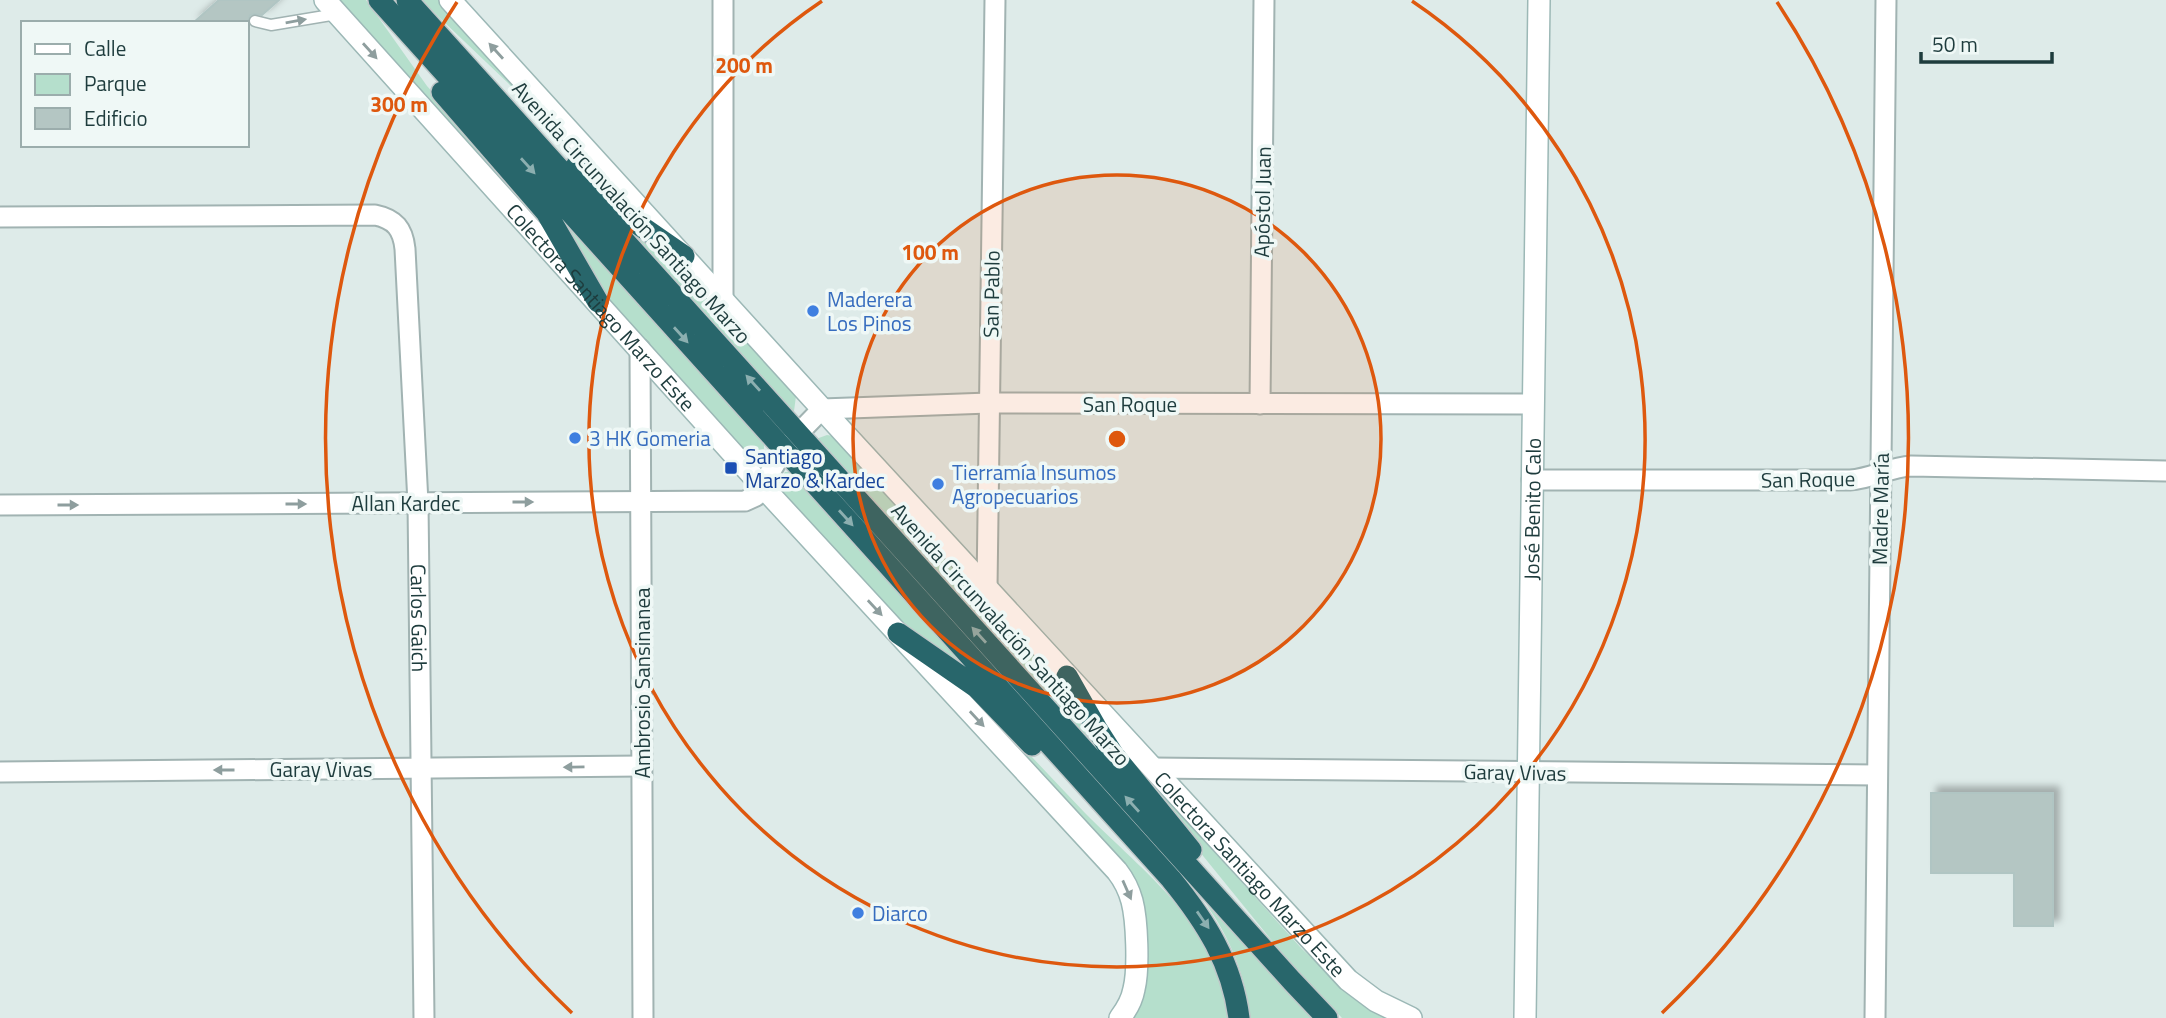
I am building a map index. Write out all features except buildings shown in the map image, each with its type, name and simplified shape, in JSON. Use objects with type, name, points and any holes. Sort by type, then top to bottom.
[{"type":"highway","name":"Avenida Circunvalación Santiago Marzo","points":[[407,0],[1192,905],[1217,944],[1234,987],[1239,1018]]},
{"type":"highway","name":"Avenida Circunvalación Santiago Marzo","points":[[382,3],[1327,1018]]},
{"type":"highway","points":[[382,3],[427,73],[546,212],[598,302]]},
{"type":"highway","points":[[426,21],[513,99],[613,206],[684,256]]},
{"type":"highway","points":[[898,633],[976,687],[1088,805],[1160,867]]},
{"type":"highway","points":[[1068,676],[1107,746],[1195,854],[1243,927]]},
{"type":"street","points":[[723,0],[723,298]]},
{"type":"street","name":"San Pablo","points":[[986,588],[995,0]]},
{"type":"street","name":"Apóstol Juan","points":[[1260,404],[1264,0]]},
{"type":"street","name":"José Benito Calo","points":[[1525,1018],[1539,0]]},
{"type":"street","name":"Madre María","points":[[1875,1018],[1886,0]]},
{"type":"street","name":"Colectora Santiago Marzo Este","points":[[455,3],[822,409],[1348,981],[1376,1001],[1411,1018]]},
{"type":"street","name":"Colectora Santiago Marzo Este","points":[[331,7],[759,482],[1101,853],[1124,882],[1132,901],[1134,915],[1136,975],[1132,997],[1121,1017]]},
{"type":"street","name":"Carlos Gaich","points":[[0,217],[368,215],[382,216],[396,223],[403,234],[418,503],[424,1018]]},
{"type":"street","name":"Ambrosio Sansinanea","points":[[640,349],[643,1018]]},
{"type":"street","name":"San Roque","points":[[822,409],[989,403],[1533,404]]},
{"type":"street","points":[[759,482],[791,441],[822,409]]},
{"type":"street","name":"San Roque","points":[[1532,480],[1850,480],[1912,466],[2166,471]]},
{"type":"street","name":"Allan Kardec","points":[[0,505],[745,501],[756,496],[759,482]]},
{"type":"street","name":"Garay Vivas","points":[[0,772],[642,766]]},
{"type":"street","name":"Garay Vivas","points":[[1153,768],[1877,775]]},
{"type":"lane","points":[[255,21],[271,25],[331,7]]},
{"type":"green space","points":[[335,0],[366,0],[427,86],[532,202],[551,237]]},
{"type":"green space","points":[[421,0],[439,0],[618,195],[615,198],[508,83]]},
{"type":"green space","points":[[606,207],[679,267],[796,396],[792,413]]},
{"type":"green space","points":[[563,223],[764,443],[764,449],[752,453],[741,448],[604,295]]},
{"type":"green space","points":[[827,435],[840,442],[1045,668],[1107,755],[1104,757],[826,453],[816,439]]},
{"type":"green space","points":[[785,472],[789,472],[965,667],[963,670],[900,621],[781,493],[779,481]]},
{"type":"green space","points":[[960,681],[1176,904],[1211,956],[1223,986],[1228,1018],[1131,1018],[1143,911],[957,684]]},
{"type":"green space","points":[[1120,748],[1302,949],[1358,1000],[1390,1018],[1342,1018],[1286,958],[1117,750]]},
{"type":"green space","points":[[1206,904],[1312,1018],[1250,1018],[1245,987],[1236,958]]},
{"type":"place","name":"Maderera Los Pinos","points":[[813,311]]},
{"type":"place","name":"3 HK Gomeria","points":[[575,438]]},
{"type":"place","name":"Santiago Marzo & Kardec","points":[[731,468]]},
{"type":"place","name":"Tierramía Insumos Agropecuarios","points":[[938,484]]},
{"type":"place","name":"Diarco","points":[[858,913]]}]
